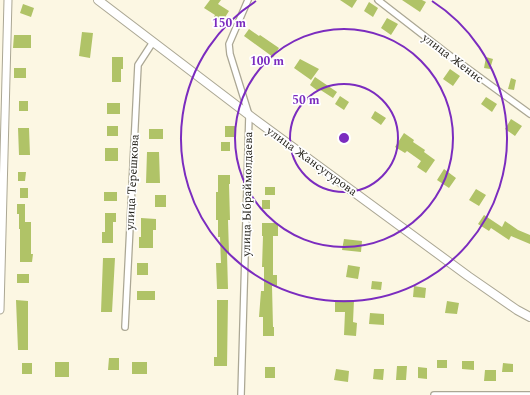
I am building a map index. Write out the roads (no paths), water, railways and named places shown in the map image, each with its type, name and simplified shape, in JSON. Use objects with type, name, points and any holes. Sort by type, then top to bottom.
[{"type":"main road","name":"улица Жансугурова","points":[[98,0],[249,115],[468,276],[517,310],[530,317]]},
{"type":"street","points":[[0,310],[3,86],[8,0]]},
{"type":"street","name":"улица Ыбраймолдаева","points":[[241,395],[249,115],[230,54],[229,44],[248,0]]},
{"type":"street","name":"улица Женис","points":[[378,0],[445,52],[530,114]]},
{"type":"street","name":"улица Терешкова","points":[[125,327],[138,65],[153,42]]},
{"type":"street","points":[[434,395],[530,395]]}]
